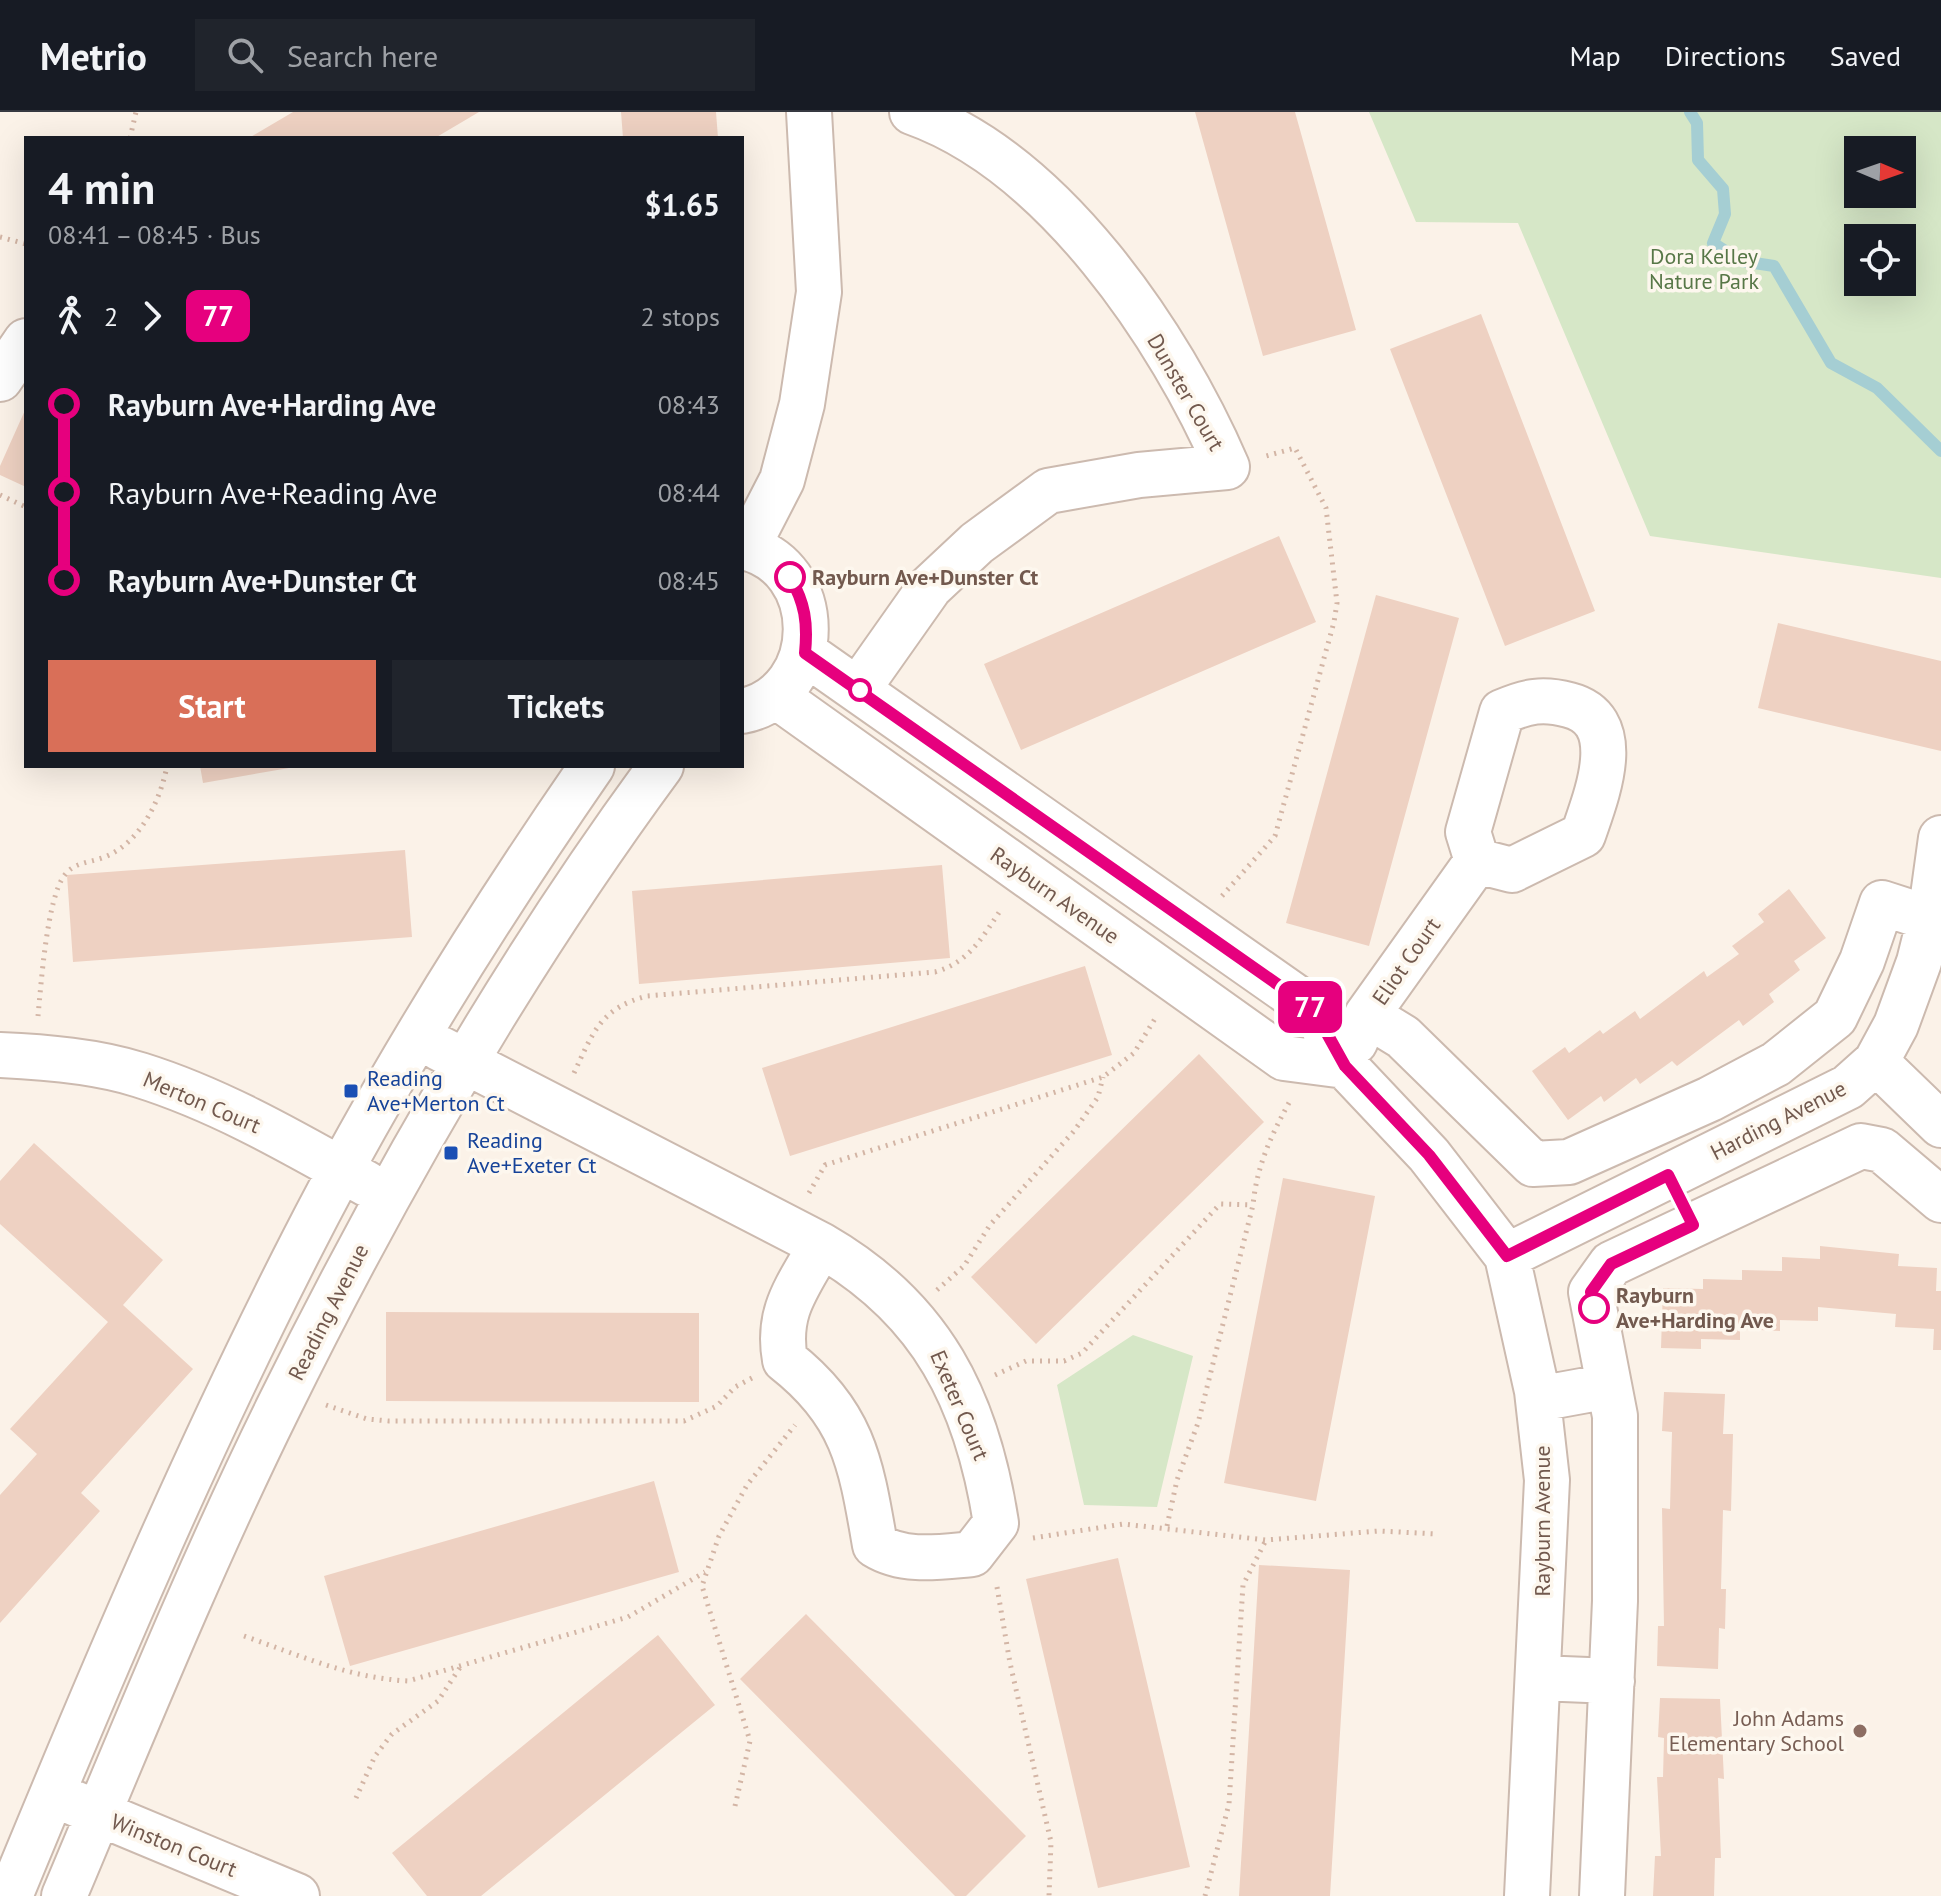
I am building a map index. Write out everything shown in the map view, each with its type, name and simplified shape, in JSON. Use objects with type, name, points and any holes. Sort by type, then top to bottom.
[{"type":"street","points":[[759,704],[794,676],[805,653],[808,626],[803,600],[790,577],[771,559],[744,548],[782,480],[802,404],[819,292],[809,112]]},
{"type":"street","name":"Dunster Court","points":[[858,689],[930,587],[977,543],[1048,491],[1139,475],[1227,467],[1205,416],[1117,277],[1099,255],[1042,197],[1005,167],[955,129],[912,112]]},
{"type":"street","points":[[0,379],[24,344]]},
{"type":"street","name":"Rayburn Avenue","points":[[805,653],[1314,1010],[1333,1064],[1408,1132],[1507,1256],[1538,1399],[1547,1480],[1527,1896]]},
{"type":"street","name":"Rayburn Avenue","points":[[759,704],[1026,874],[1284,1058],[1333,1064]]},
{"type":"street","points":[[10,1896],[199,1453],[342,1170],[519,871],[591,768]]},
{"type":"street","name":"Reading Avenue","points":[[64,1896],[289,1387],[388,1196],[463,1061],[593,858],[660,768]]},
{"type":"street","name":"Harding Avenue","points":[[1507,1256],[1848,1087],[1876,1062],[1896,1025],[1935,920],[1941,838]]},
{"type":"street","name":"Eliot Court","points":[[1333,1064],[1477,861]]},
{"type":"street","points":[[1367,1015],[1403,1037],[1533,1164],[1569,1162],[1776,1064],[1835,1017],[1862,961],[1882,903],[1935,920]]},
{"type":"street","name":"Exeter Court","points":[[419,1037],[806,1237],[890,1292],[933,1341],[978,1437],[996,1523],[972,1554],[932,1557],[891,1555],[875,1545],[859,1458],[827,1401],[785,1360]]},
{"type":"street","name":"Merton Court","points":[[17,1056],[138,1074],[235,1112],[388,1196]]},
{"type":"street","points":[[1876,1062],[1941,1125]]},
{"type":"street","points":[[1408,1132],[1456,1089]]},
{"type":"street","points":[[1645,1128],[1693,1225]]},
{"type":"street","points":[[1602,1896],[1612,1681],[1615,1416],[1591,1292],[1611,1264],[1861,1146],[1882,1150],[1941,1200]]},
{"type":"street","points":[[785,1360],[780,1333],[806,1237]]},
{"type":"street","points":[[1538,1399],[1609,1386]]},
{"type":"street","points":[[1539,1678],[1612,1681]]},
{"type":"street","name":"Winston Court","points":[[52,1793],[297,1896]]},
{"type":"path","points":[[130,136],[136,112]]},
{"type":"path","points":[[0,237],[24,243]]},
{"type":"path","points":[[1198,928],[1275,836],[1337,603],[1326,508],[1295,448],[1227,467]]},
{"type":"path","points":[[0,495],[24,506]]},
{"type":"path","points":[[17,1056],[61,879],[71,867],[106,857],[149,820],[166,768]]},
{"type":"path","points":[[557,1109],[605,1015],[624,1002],[647,996],[935,972],[954,966],[970,954],[1026,874]]},
{"type":"path","points":[[806,1237],[825,1165],[1103,1077],[1134,1053],[1150,1030],[1163,999],[1177,982]]},
{"type":"path","points":[[1167,1526],[1177,1480],[1198,1423],[1266,1143],[1295,1093],[1333,1064]]},
{"type":"path","points":[[908,1313],[964,1266],[990,1225],[1074,1131],[1098,1097],[1103,1077]]},
{"type":"path","points":[[956,1392],[1026,1361],[1064,1361],[1082,1353],[1220,1204],[1253,1205]]},
{"type":"path","points":[[289,1387],[321,1403],[367,1419],[389,1421],[684,1421],[717,1406],[735,1387],[785,1360]]},
{"type":"path","points":[[735,1806],[750,1741],[705,1601],[705,1572],[719,1536],[747,1485],[788,1430],[827,1401]]},
{"type":"path","points":[[1025,1540],[1123,1524],[1167,1526],[1266,1540],[1379,1531],[1437,1534]]},
{"type":"path","points":[[1205,1896],[1229,1804],[1243,1585],[1266,1540]]},
{"type":"path","points":[[244,1636],[336,1670],[372,1679],[408,1681],[628,1617],[705,1572]]},
{"type":"path","points":[[996,1580],[1010,1663],[1051,1842],[1049,1896]]},
{"type":"path","points":[[356,1798],[375,1756],[392,1734],[438,1701],[462,1665]]},
{"type":"green space","name":"Dora Kelley Nature Park","points":[[1369,112],[1941,112],[1941,578],[1650,536],[1518,223],[1416,222]]},
{"type":"green space","points":[[1133,1335],[1193,1356],[1157,1507],[1084,1505],[1057,1385]]},
{"type":"building","points":[[293,112],[479,112],[438,136],[252,136]]},
{"type":"building","points":[[621,112],[716,112],[718,136],[623,136]]},
{"type":"building","points":[[1195,112],[1295,112],[1356,330],[1263,356]]},
{"type":"building","points":[[1481,314],[1595,611],[1505,646],[1390,349]]},
{"type":"building","points":[[24,412],[24,486],[0,475],[0,466]]},
{"type":"building","points":[[1279,536],[1316,622],[1021,750],[984,664]]},
{"type":"building","points":[[1376,595],[1459,618],[1369,946],[1286,923]]},
{"type":"building","points":[[1778,623],[1941,661],[1941,751],[1758,708]]},
{"type":"building","points":[[200,768],[289,768],[203,783]]},
{"type":"building","points":[[405,850],[412,937],[73,962],[67,875]]},
{"type":"building","points":[[942,865],[950,958],[639,984],[632,891]]},
{"type":"building","points":[[1789,889],[1826,938],[1794,961],[1800,970],[1769,994],[1774,1002],[1743,1026],[1739,1020],[1677,1066],[1672,1061],[1640,1084],[1636,1078],[1604,1102],[1601,1096],[1568,1120],[1532,1071],[1565,1047],[1569,1053],[1600,1030],[1603,1034],[1635,1011],[1640,1019],[1704,971],[1707,977],[1739,954],[1732,946],[1764,922],[1758,914]]},
{"type":"building","points":[[1085,966],[1112,1055],[790,1156],[762,1068]]},
{"type":"building","points":[[1199,1054],[1264,1122],[1036,1344],[971,1277]]},
{"type":"building","points":[[34,1143],[163,1260],[123,1305],[193,1369],[81,1493],[100,1511],[0,1623],[0,1495],[37,1454],[10,1429],[108,1322],[0,1224],[0,1181]]},
{"type":"building","points":[[1283,1178],[1375,1196],[1316,1501],[1224,1483]]},
{"type":"building","points":[[1820,1246],[1899,1254],[1898,1266],[1937,1268],[1936,1291],[1941,1291],[1941,1350],[1933,1350],[1934,1329],[1895,1327],[1896,1314],[1818,1307],[1818,1321],[1780,1320],[1780,1331],[1740,1329],[1740,1340],[1701,1339],[1701,1349],[1661,1348],[1663,1288],[1703,1289],[1703,1279],[1742,1280],[1742,1270],[1782,1271],[1782,1257],[1820,1259]]},
{"type":"building","points":[[386,1312],[699,1313],[699,1402],[386,1401]]},
{"type":"building","points":[[1664,1392],[1725,1394],[1723,1434],[1733,1434],[1731,1511],[1723,1510],[1721,1589],[1726,1589],[1725,1629],[1719,1628],[1718,1669],[1657,1666],[1658,1626],[1664,1626],[1662,1508],[1670,1509],[1672,1432],[1662,1431]]},
{"type":"building","points":[[654,1481],[679,1572],[350,1666],[324,1576]]},
{"type":"building","points":[[1118,1558],[1190,1867],[1098,1888],[1026,1579]]},
{"type":"building","points":[[1259,1565],[1350,1570],[1330,1896],[1239,1896]]},
{"type":"building","points":[[806,1614],[1026,1836],[966,1896],[955,1896],[740,1679]]},
{"type":"building","points":[[658,1635],[715,1705],[481,1896],[427,1896],[392,1853]]},
{"type":"building","points":[[1660,1698],[1720,1699],[1724,1779],[1718,1778],[1721,1858],[1715,1858],[1714,1896],[1653,1896],[1655,1856],[1661,1856],[1657,1777],[1663,1777],[1664,1738],[1658,1737]]},
{"type":"waterway","points":[[1690,112],[1697,123],[1698,160],[1723,189],[1725,214],[1713,243],[1741,261],[1774,266],[1831,363],[1877,388],[1941,451]]},
{"type":"bus line","name":"77","points":[[790,577],[803,600],[808,626],[805,653],[1314,1010],[1345,1066],[1429,1155],[1507,1256],[1668,1175],[1693,1225],[1611,1264],[1591,1292],[1594,1308]]},
{"type":"place","name":"Rayburn Ave+Dunster Ct","points":[[790,577]]},
{"type":"place","name":"Reading Ave+Merton Ct","points":[[351,1091]]},
{"type":"place","name":"Reading Ave+Exeter Ct","points":[[451,1153]]},
{"type":"place","name":"Rayburn Ave+Harding Ave","points":[[1594,1308]]},
{"type":"place","name":"John Adams Elementary School","points":[[1860,1731]]}]
